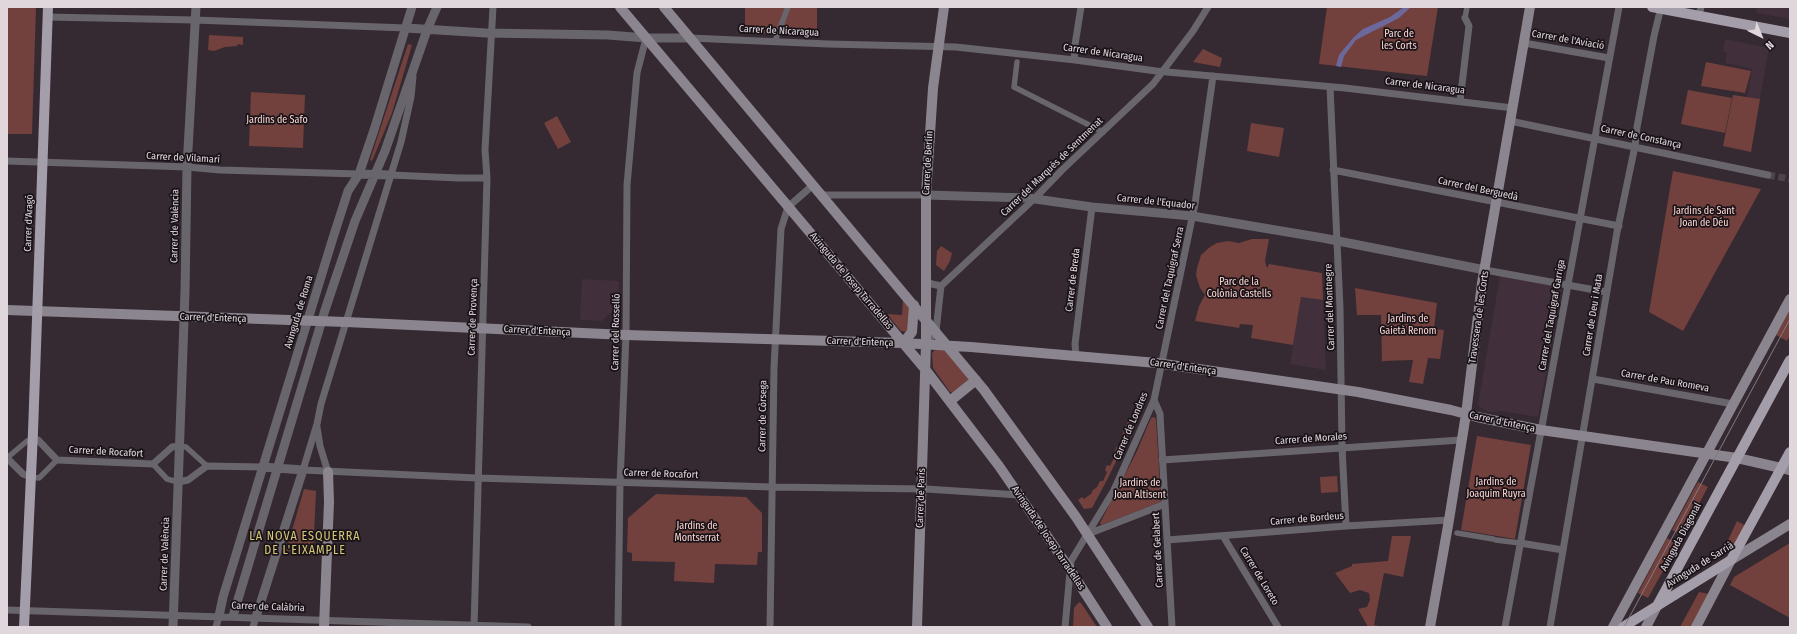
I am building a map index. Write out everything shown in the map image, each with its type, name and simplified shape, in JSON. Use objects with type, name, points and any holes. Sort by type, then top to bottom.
[{"type":"main road","name":"Avinguda de Josep Tarradellas","points":[[620,7],[925,369],[1019,495],[1107,627]]},
{"type":"main road","points":[[664,7],[976,380],[1088,534],[1148,627]]},
{"type":"main road","name":"Carrer de Berlín","points":[[926,319],[926,195],[932,95],[944,7]]},
{"type":"main road","name":"Travessera de les Corts","points":[[1430,627],[1466,414],[1485,270],[1530,7]]},
{"type":"main road","points":[[1658,8],[1700,12],[1790,33]]},
{"type":"main road","name":"Carrer d'Aragó","points":[[24,627],[32,476],[47,12]]},
{"type":"main road","points":[[1613,627],[1790,299]]},
{"type":"main road","points":[[903,343],[912,332],[914,305]]},
{"type":"main road","name":"Carrer d'Entença","points":[[7,310],[346,322],[626,335],[903,343],[971,347],[1163,364],[1343,389],[1541,430],[1706,454]]},
{"type":"main road","points":[[925,369],[926,319]]},
{"type":"main road","points":[[965,366],[967,352],[971,347]]},
{"type":"main road","name":"Avinguda Diagonal","points":[[1646,627],[1790,360]]},
{"type":"main road","name":"Carrer de París","points":[[917,627],[925,369]]},
{"type":"main road","points":[[950,401],[976,380]]},
{"type":"main road","points":[[1696,627],[1731,560],[1786,469],[1790,452]]},
{"type":"main road","points":[[1706,454],[1737,458],[1786,469]]},
{"type":"main road","points":[[324,623],[329,502],[328,472]]},
{"type":"main road","name":"Avinguda de Sarrià","points":[[1623,627],[1790,524]]},
{"type":"street","name":"Carrer de València","points":[[173,627],[184,316],[187,167],[196,7]]},
{"type":"street","name":"Avinguda de Roma","points":[[216,627],[223,598],[348,191],[359,174],[412,7]]},
{"type":"street","points":[[232,616],[322,322],[355,221],[385,152],[427,30],[437,7]]},
{"type":"street","name":"Carrer de Provença","points":[[474,626],[477,478],[487,178],[485,150],[493,7]]},
{"type":"street","points":[[775,41],[788,7]]},
{"type":"street","points":[[1075,60],[1074,50],[1081,7]]},
{"type":"street","name":"Carrer del Marquès de Sentmenat","points":[[941,286],[1035,198],[1062,170],[1104,132],[1152,84],[1193,31],[1208,7]]},
{"type":"street","points":[[1460,101],[1469,26],[1465,18],[1467,7]]},
{"type":"street","name":"Carrer del Taquígraf Garriga","points":[[1505,627],[1619,7]]},
{"type":"street","name":"Carrer de Deu i Mata","points":[[1550,627],[1593,380],[1606,292],[1635,146],[1658,8]]},
{"type":"street","points":[[47,12],[491,33],[690,38]]},
{"type":"street","name":"Carrer del Rosselló","points":[[618,627],[620,483],[626,335],[627,185],[637,73],[646,38]]},
{"type":"street","name":"Carrer de Nicaragua","points":[[690,38],[938,46],[1075,60],[1162,71],[1460,101],[1513,108]]},
{"type":"street","name":"Carrer de l'Aviació","points":[[1524,43],[1610,58]]},
{"type":"street","points":[[1017,62],[1014,87],[1104,132]]},
{"type":"street","points":[[253,627],[303,470],[317,424],[321,404],[391,175],[411,98],[414,69]]},
{"type":"street","name":"Carrer del Taquígraf Serra","points":[[1163,364],[1192,216],[1213,76]]},
{"type":"street","name":"Carrer del Montnegre","points":[[1330,87],[1343,389],[1342,447],[1346,526]]},
{"type":"street","name":"Carrer de Constança","points":[[1510,121],[1768,174]]},
{"type":"street","name":"Carrer de Vilamarí","points":[[7,161],[359,174]]},
{"type":"street","name":"Carrer del Berguedà","points":[[1333,170],[1496,202],[1508,206],[1619,226]]},
{"type":"street","points":[[359,174],[487,178]]},
{"type":"street","points":[[788,207],[813,185]]},
{"type":"street","name":"Carrer de l'Equador","points":[[822,195],[926,195],[1035,198],[1092,207],[1192,216],[1336,240],[1485,270]]},
{"type":"street","name":"Carrer de Còrsega","points":[[770,627],[775,339],[781,229],[788,207]]},
{"type":"street","name":"Carrer de Breda","points":[[1076,356],[1075,341],[1092,207]]},
{"type":"street","points":[[1485,270],[1606,292]]},
{"type":"street","points":[[925,280],[932,284],[941,286],[936,331],[926,344]]},
{"type":"street","name":"Carrer de Londres","points":[[1065,627],[1069,568],[1071,561],[1114,490],[1154,400],[1163,364]]},
{"type":"street","name":"Carrer de Pau Romeva","points":[[1593,380],[1733,404]]},
{"type":"street","name":"Carrer de Gelabert","points":[[1154,400],[1160,414],[1172,627]]},
{"type":"street","points":[[317,424],[320,446],[328,472]]},
{"type":"street","points":[[32,476],[23,474],[7,458],[27,441],[33,440]]},
{"type":"street","name":"Carrer de Rocafort","points":[[33,440],[38,440],[57,460],[153,464],[168,480],[178,482]]},
{"type":"street","name":"Carrer de Morales","points":[[1162,460],[1461,440]]},
{"type":"street","points":[[179,446],[186,447],[207,466]]},
{"type":"street","name":"Carrer de Rocafort","points":[[153,464],[172,447],[179,446]]},
{"type":"street","name":"Carrer de Rocafort","points":[[32,476],[39,478],[57,460]]},
{"type":"street","points":[[178,482],[188,480],[207,466],[263,467],[303,470]]},
{"type":"street","name":"Carrer de Rocafort","points":[[303,470],[620,483],[921,489],[1019,495]]},
{"type":"street","points":[[1088,534],[1165,504]]},
{"type":"street","name":"Carrer de Bordeus","points":[[1167,540],[1346,526],[1449,520]]},
{"type":"street","points":[[1457,533],[1563,550]]},
{"type":"street","name":"Carrer de Loreto","points":[[1223,536],[1278,627]]},
{"type":"street","name":"Carrer de Calàbria","points":[[7,610],[232,616],[324,623],[528,627]]},
{"type":"shaded area","points":[[1404,7],[1411,7],[1399,18],[1356,40],[1344,56],[1341,67],[1336,66],[1339,55],[1353,38],[1363,29],[1390,17]]},
{"type":"shaded area","points":[[1757,7],[1790,7],[1790,19],[1756,13]]},
{"type":"shaded area","points":[[1725,39],[1769,48],[1760,99],[1747,97],[1752,69],[1725,63],[1727,52],[1723,51]]},
{"type":"shaded area","points":[[1500,275],[1562,287],[1538,417],[1501,411],[1489,412],[1478,405]]},
{"type":"shaded area","points":[[582,279],[619,281],[618,306],[602,321],[580,320]]},
{"type":"shaded area","points":[[1301,297],[1323,300],[1326,370],[1290,364]]},
{"type":"green space","points":[[7,7],[36,7],[32,134],[7,134]]},
{"type":"green space","points":[[745,7],[817,7],[817,35],[742,33],[743,26],[745,26]]},
{"type":"green space","name":"Parc de les Corts","points":[[1327,7],[1438,7],[1427,76],[1319,64]]},
{"type":"green space","points":[[209,35],[243,37],[243,45],[238,44],[237,46],[225,47],[214,51],[208,50]]},
{"type":"green space","points":[[408,44],[412,45],[392,113],[372,161],[370,160]]},
{"type":"green space","points":[[1203,49],[1222,58],[1220,67],[1193,62]]},
{"type":"green space","points":[[1706,62],[1751,71],[1745,93],[1701,86]]},
{"type":"green space","points":[[1688,90],[1732,98],[1725,133],[1681,124]]},
{"type":"green space","name":"Jardins de Safo","points":[[251,92],[305,95],[303,148],[249,146]]},
{"type":"green space","points":[[1733,95],[1760,99],[1751,152],[1723,146]]},
{"type":"green space","points":[[557,116],[571,142],[558,149],[544,123]]},
{"type":"green space","points":[[1251,123],[1284,128],[1279,157],[1247,151]]},
{"type":"green space","name":"Jardins de Sant Joan de Déu","points":[[1673,171],[1761,189],[1683,331],[1649,312]]},
{"type":"green space","name":"Parc de la Colònia Castells","points":[[1252,239],[1269,239],[1265,261],[1267,268],[1269,264],[1322,273],[1323,300],[1301,297],[1293,345],[1251,338],[1253,325],[1240,324],[1239,328],[1195,321],[1199,306],[1205,295],[1200,288],[1196,275],[1201,255],[1217,243],[1228,241],[1239,243]]},
{"type":"green space","points":[[941,246],[952,253],[950,261],[944,271],[936,265],[937,251]]},
{"type":"green space","name":"Jardins de Gaietà Renom","points":[[1355,288],[1437,303],[1434,329],[1444,330],[1440,359],[1428,358],[1423,384],[1409,382],[1413,360],[1383,361],[1382,363],[1381,315],[1357,315]]},
{"type":"green space","points":[[903,300],[910,308],[908,332],[901,331],[887,314],[902,315]]},
{"type":"green space","points":[[1790,309],[1790,335],[1787,341],[1776,335]]},
{"type":"green space","points":[[935,350],[945,350],[968,378],[968,380],[953,393],[950,392],[933,368],[932,353]]},
{"type":"green space","name":"Jardins de Joan Altisent","points":[[1154,417],[1156,419],[1161,502],[1101,525],[1100,523],[1137,451],[1151,418]]},
{"type":"green space","points":[[1129,419],[1135,422],[1108,478],[1092,508],[1084,509],[1078,500],[1082,497],[1084,499],[1092,493],[1100,481],[1103,481],[1107,472],[1105,470],[1107,465],[1110,466],[1116,454],[1114,453],[1117,446],[1119,447],[1124,438],[1122,435]]},
{"type":"green space","name":"Jardins de Joaquim Ruyra","points":[[1477,436],[1531,445],[1515,539],[1461,530]]},
{"type":"green space","points":[[1337,476],[1338,492],[1321,493],[1320,477]]},
{"type":"green space","points":[[1698,482],[1708,487],[1682,535],[1672,530]]},
{"type":"green space","points":[[304,489],[316,491],[313,555],[286,551]]},
{"type":"green space","name":"Jardins de Montserrat","points":[[656,494],[746,497],[762,513],[762,552],[758,552],[757,565],[715,564],[714,583],[674,581],[675,562],[632,561],[632,553],[627,552],[628,518]]},
{"type":"green space","points":[[1737,521],[1746,526],[1736,545],[1722,553]]},
{"type":"green space","points":[[1392,536],[1411,536],[1403,577],[1384,573],[1374,625],[1384,627],[1368,627],[1358,609],[1367,607],[1370,600],[1369,593],[1360,590],[1350,593],[1335,573],[1352,566],[1352,564],[1388,561]]},
{"type":"green space","points":[[1667,538],[1678,544],[1648,598],[1638,593]]},
{"type":"green space","points":[[1790,543],[1790,618],[1730,585],[1734,577]]},
{"type":"green space","points":[[1699,592],[1709,594],[1691,627],[1680,627]]},
{"type":"green space","points":[[1079,602],[1097,627],[1073,627],[1074,608]]},
{"type":"tunnel","points":[[1768,175],[1790,179]]},
{"type":"tram line","points":[[1624,627],[1790,319]]},
{"type":"district","name":"LA NOVA ESQUERRA DE L'EIXAMPLE","points":[[305,544]]}]
